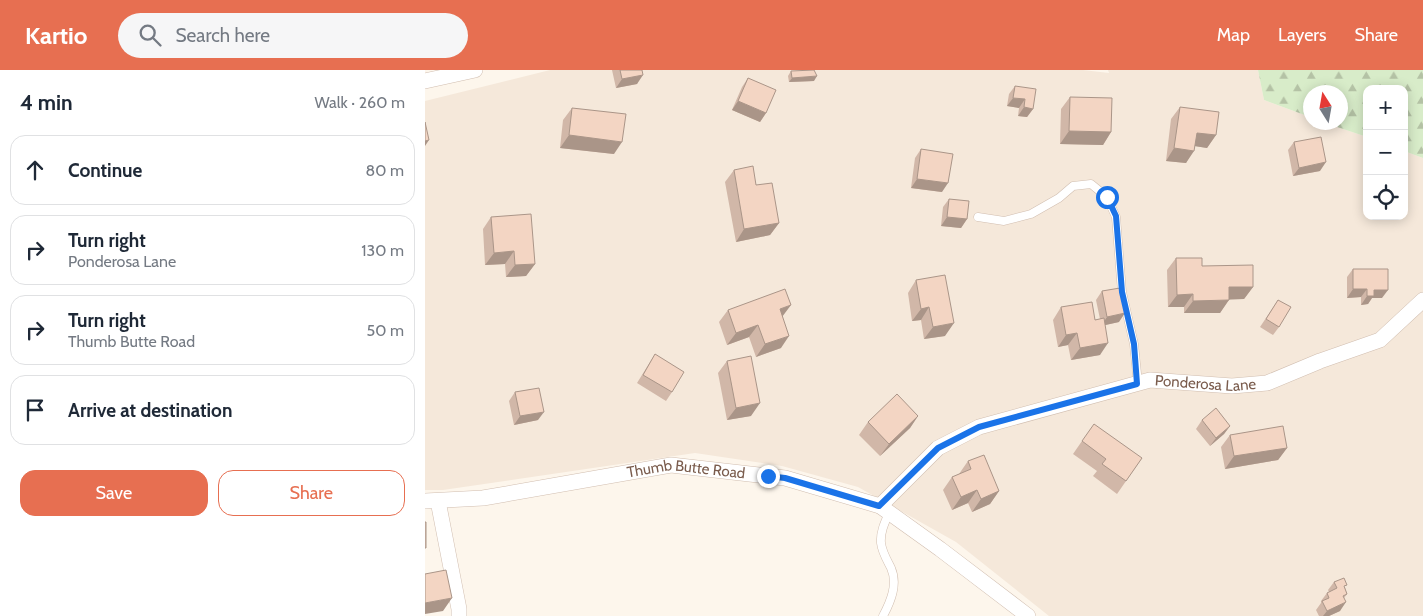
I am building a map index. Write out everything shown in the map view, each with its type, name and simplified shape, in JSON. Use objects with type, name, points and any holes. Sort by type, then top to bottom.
[{"type":"street","points":[[425,81],[475,70]]},
{"type":"street","name":"Ponderosa Lane","points":[[884,509],[938,448],[979,427],[1150,380],[1232,386],[1267,384],[1320,361],[1380,340],[1423,300]]},
{"type":"street","name":"Thumb Butte Road","points":[[432,501],[483,498],[671,465],[785,478],[884,509],[1028,616]]},
{"type":"street","points":[[432,501],[459,609],[459,616]]},
{"type":"lane","points":[[977,217],[1004,221],[1031,214],[1059,198],[1073,186],[1091,184],[1107,197],[1116,216],[1122,292],[1134,344],[1137,384]]},
{"type":"lane","points":[[883,616],[893,594],[894,581],[892,570],[884,555],[881,543],[884,509]]},
{"type":"shaded area","points":[[550,70],[1083,70],[1109,73],[1108,70],[1258,70],[1264,100],[1303,114],[1303,130],[1346,130],[1363,136],[1363,220],[1408,220],[1408,152],[1423,158],[1423,616],[1049,616],[956,542],[858,487],[782,466],[695,453],[443,490],[425,490],[425,101]]},
{"type":"green space","points":[[1258,70],[1423,70],[1423,158],[1408,152],[1408,85],[1363,85],[1363,136],[1346,130],[1348,130],[1348,85],[1303,85],[1303,114],[1264,100]]},
{"type":"building","points":[[620,70],[642,70],[643,75],[622,79]]},
{"type":"building","points":[[814,70],[817,76],[792,78],[791,71]]},
{"type":"building","points":[[748,78],[776,90],[766,113],[738,101]]},
{"type":"building","points":[[1015,86],[1036,89],[1033,109],[1024,107],[1025,99],[1013,98]]},
{"type":"building","points":[[1070,97],[1112,98],[1111,132],[1069,131]]},
{"type":"building","points":[[1180,107],[1219,112],[1216,135],[1197,133],[1194,151],[1174,148]]},
{"type":"building","points":[[572,108],[626,114],[622,142],[569,135]]},
{"type":"building","points":[[425,122],[429,140],[425,141]]},
{"type":"building","points":[[1321,137],[1326,162],[1299,168],[1294,142]]},
{"type":"building","points":[[921,149],[953,154],[948,183],[917,179]]},
{"type":"building","points":[[753,166],[756,185],[772,183],[779,223],[744,229],[734,170]]},
{"type":"building","points":[[949,199],[969,201],[967,219],[947,217]]},
{"type":"building","points":[[531,214],[535,264],[515,265],[514,251],[494,253],[491,217]]},
{"type":"building","points":[[1176,258],[1202,258],[1202,266],[1253,265],[1253,287],[1229,287],[1229,300],[1193,301],[1193,294],[1177,295]]},
{"type":"building","points":[[1353,269],[1388,269],[1388,290],[1374,290],[1374,296],[1367,296],[1367,289],[1353,289]]},
{"type":"building","points":[[945,275],[954,323],[933,327],[929,307],[921,309],[916,280]]},
{"type":"building","points":[[1120,288],[1125,313],[1107,317],[1102,291]]},
{"type":"building","points":[[785,289],[791,305],[780,309],[789,336],[765,344],[758,325],[736,333],[728,310]]},
{"type":"building","points":[[1278,300],[1291,307],[1279,327],[1266,319]]},
{"type":"building","points":[[1092,302],[1095,320],[1104,318],[1108,343],[1080,348],[1077,333],[1066,335],[1061,307]]},
{"type":"building","points":[[655,354],[684,372],[672,392],[643,375]]},
{"type":"building","points":[[751,356],[760,403],[736,408],[727,361]]},
{"type":"building","points":[[539,388],[544,412],[520,416],[515,392]]},
{"type":"building","points":[[897,394],[918,416],[889,444],[868,422]]},
{"type":"building","points":[[1216,408],[1230,426],[1216,438],[1202,420]]},
{"type":"building","points":[[1094,424],[1142,458],[1126,481],[1102,464],[1106,459],[1082,441]]},
{"type":"building","points":[[1283,426],[1287,448],[1234,456],[1230,435]]},
{"type":"building","points":[[984,455],[999,491],[981,499],[977,490],[961,497],[952,477],[971,469],[968,461]]},
{"type":"building","points":[[426,522],[426,548],[425,548]]},
{"type":"building","points":[[446,570],[452,598],[425,603],[425,574]]},
{"type":"building","points":[[1344,578],[1347,585],[1344,586],[1347,594],[1343,596],[1346,602],[1327,611],[1322,601],[1329,598],[1327,593],[1337,588],[1334,582]]},
{"type":"route","points":[[768,476],[785,478],[879,506],[938,448],[979,427],[1137,384],[1134,344],[1122,292],[1116,216],[1107,197]]}]
